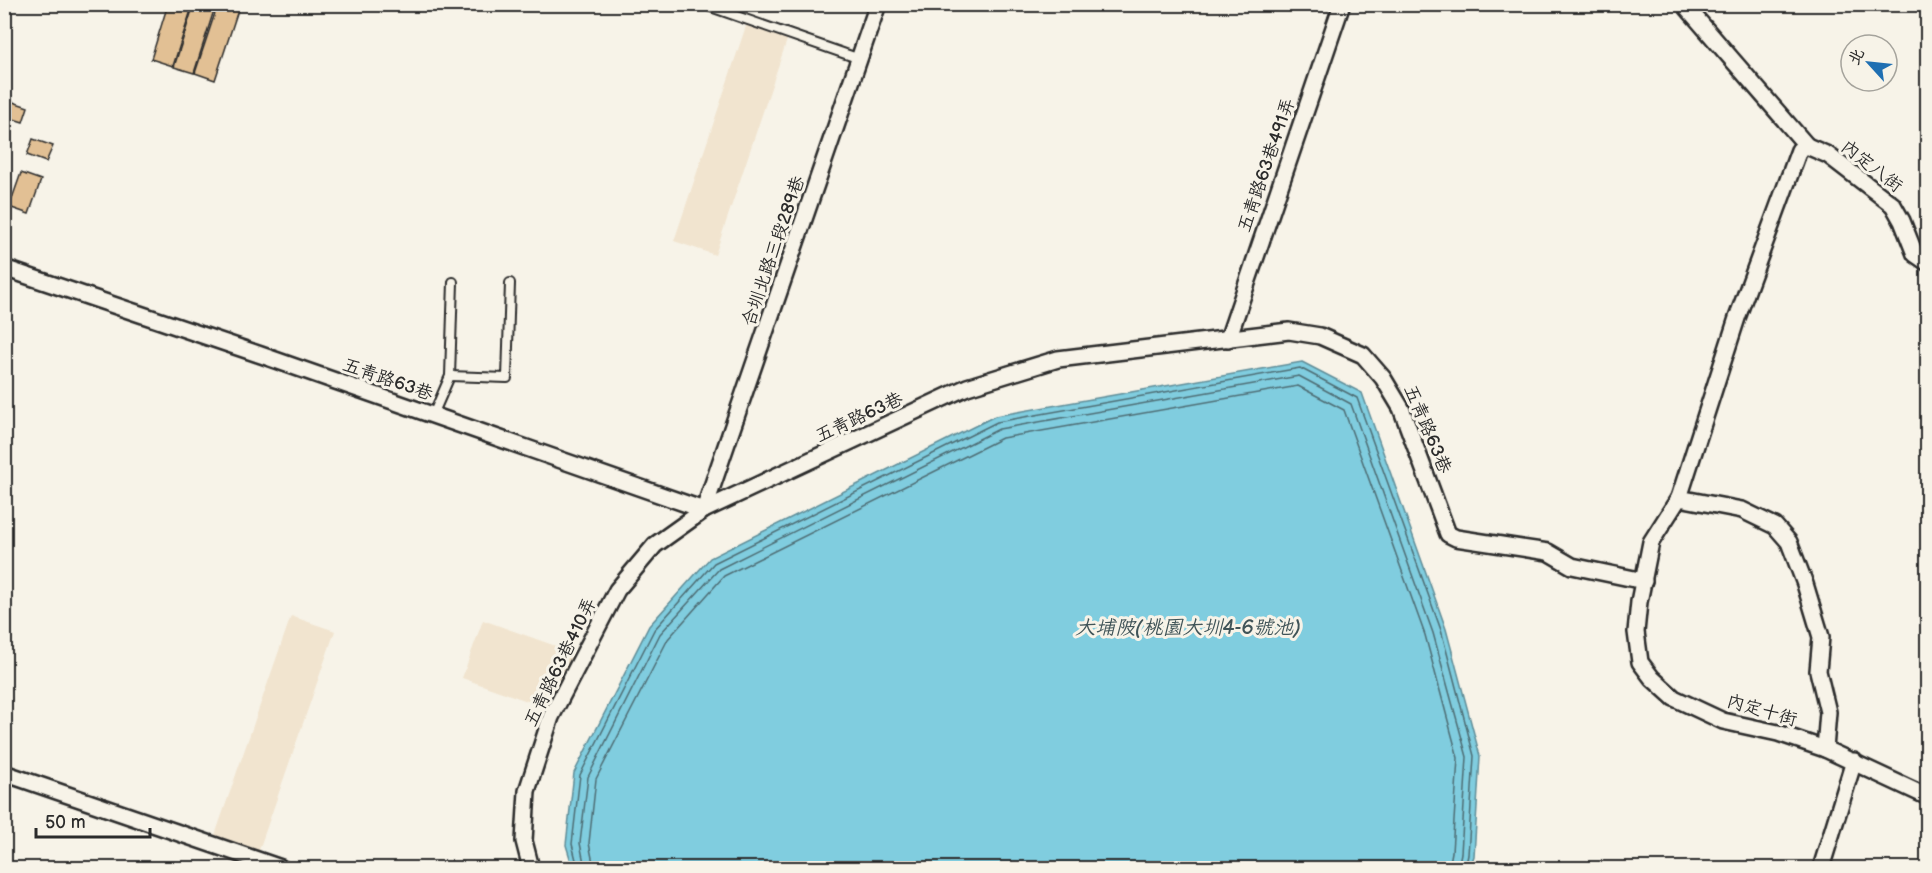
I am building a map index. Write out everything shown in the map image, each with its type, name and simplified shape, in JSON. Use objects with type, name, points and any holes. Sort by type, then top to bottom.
[{"type":"street","name":"合圳北路三段289巷","points":[[704,510],[878,4]]},
{"type":"street","name":"五青路63巷491弄","points":[[1228,339],[1342,4]]},
{"type":"street","points":[[1684,4],[1803,148]]},
{"type":"street","name":"內定八街","points":[[1803,148],[1828,155],[1893,206],[1902,221],[1915,254],[1928,263]]},
{"type":"street","name":"內定十街","points":[[1803,148],[1737,318],[1679,498],[1651,542],[1639,602],[1636,632],[1640,662],[1652,678],[1674,698],[1723,721],[1778,733],[1825,749],[1928,797]]},
{"type":"street","name":"五青路63巷","points":[[4,268],[704,510],[967,387],[1058,359],[1289,331],[1320,336],[1363,355],[1383,378],[1401,408],[1448,534],[1456,538],[1548,552],[1572,566],[1644,581]]},
{"type":"street","points":[[1679,498],[1742,510],[1775,526],[1789,542],[1821,637],[1818,671],[1828,712],[1825,749]]},
{"type":"street","name":"五青路63巷410弄","points":[[531,868],[524,841],[527,791],[551,717],[617,590],[655,545],[704,510]]},
{"type":"street","points":[[1821,868],[1854,762]]},
{"type":"street","points":[[4,773],[281,868]]},
{"type":"lane","points":[[702,4],[860,58]]},
{"type":"lane","points":[[433,415],[450,376],[453,282]]},
{"type":"lane","points":[[450,376],[507,378],[510,283]]},
{"type":"shaded area","points":[[747,23],[788,37],[715,255],[674,241]]},
{"type":"shaded area","points":[[291,616],[335,631],[258,853],[214,838]]},
{"type":"shaded area","points":[[483,620],[581,655],[553,710],[462,678]]},
{"type":"water","name":"大埔陂(桃園大圳4-6號池)","points":[[1302,362],[1362,393],[1446,629],[1480,756],[1474,856],[1470,868],[573,868],[566,845],[574,773],[649,626],[710,558],[995,416]]},
{"type":"building","points":[[168,4],[193,4],[173,66],[151,59]]},
{"type":"building","points":[[194,4],[216,4],[194,73],[174,67]]},
{"type":"building","points":[[218,4],[240,4],[215,80],[195,73]]},
{"type":"building","points":[[4,99],[28,107],[23,122],[4,116]]},
{"type":"building","points":[[4,125],[13,128],[4,154]]},
{"type":"building","points":[[33,139],[53,146],[46,162],[27,155]]},
{"type":"building","points":[[21,173],[41,180],[29,214],[9,207]]}]
